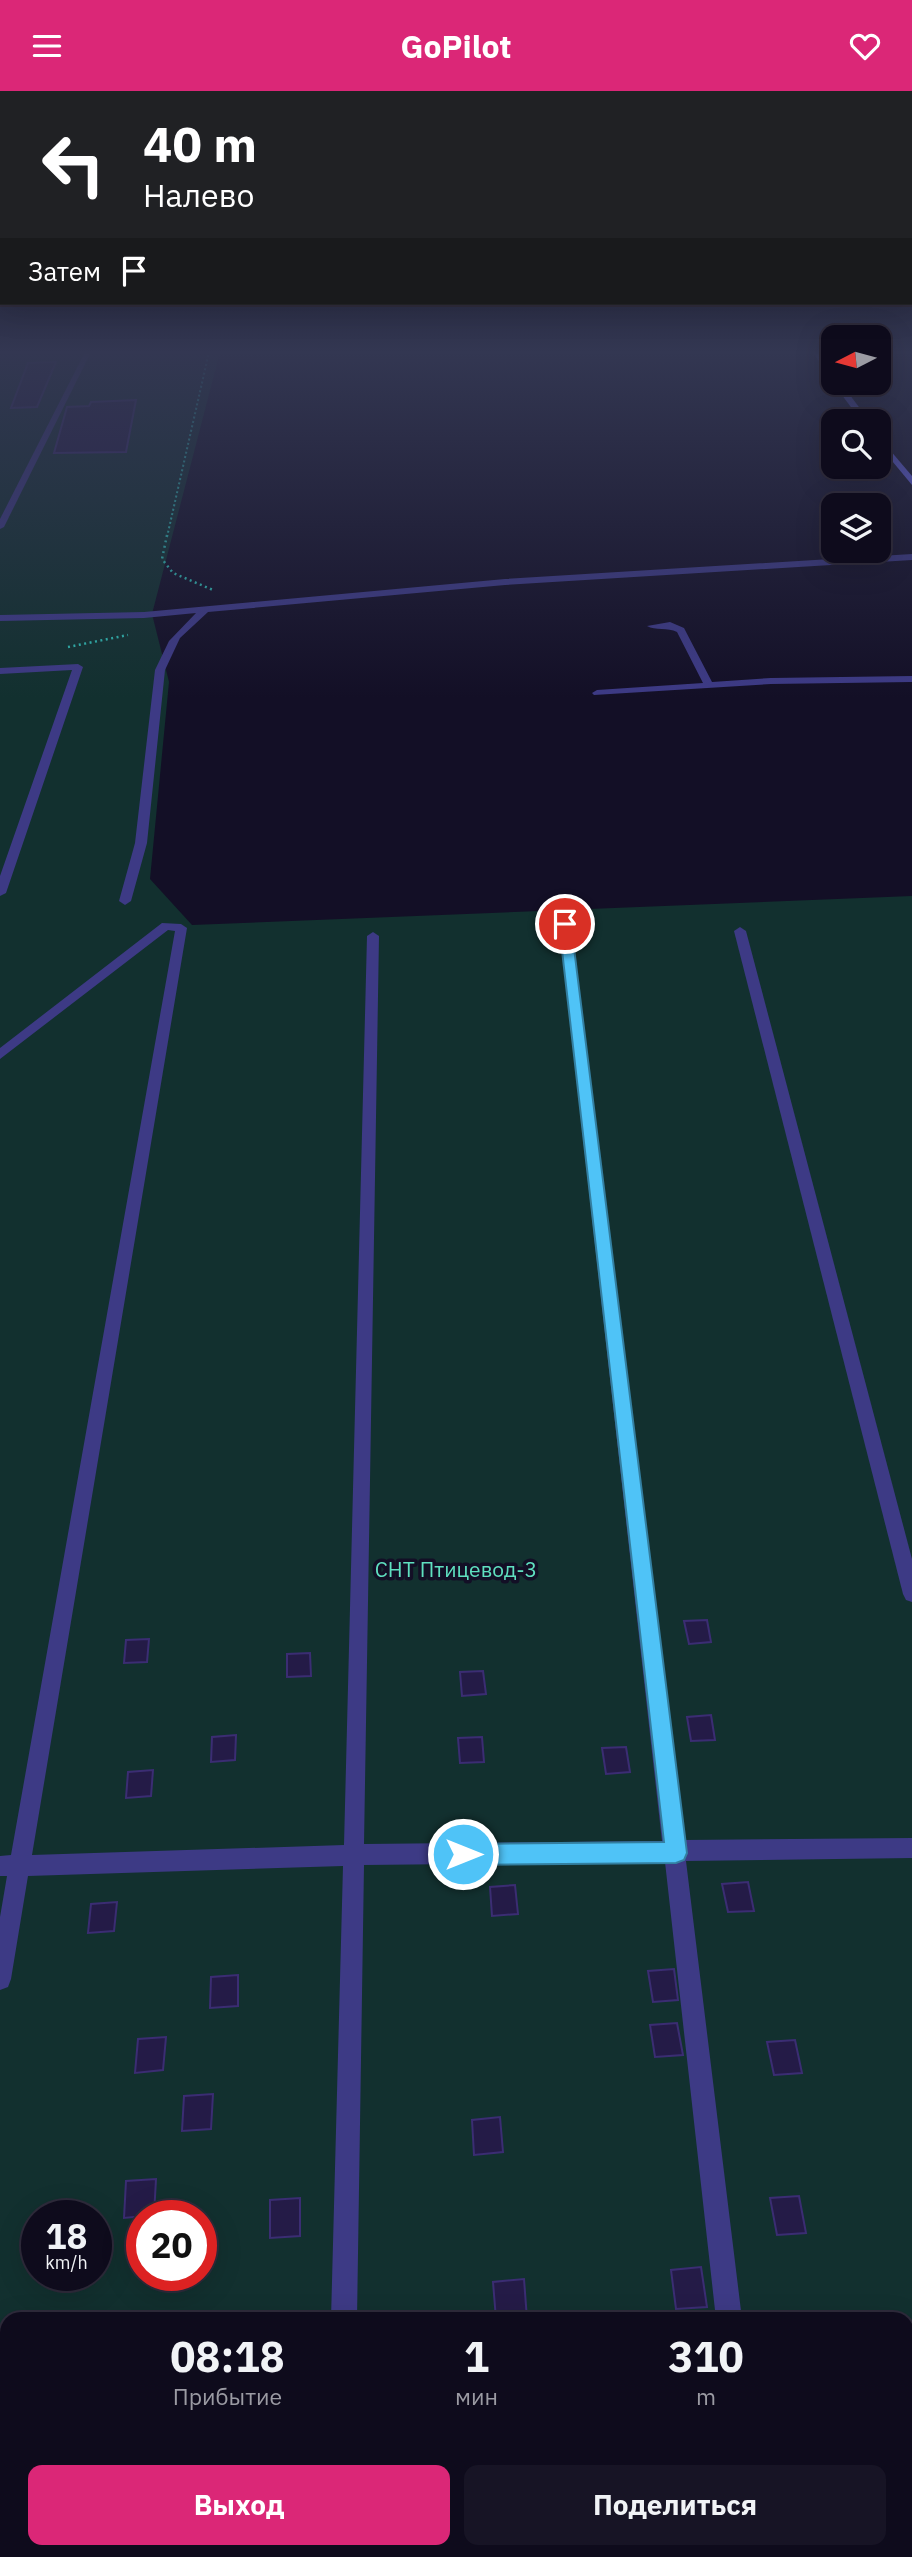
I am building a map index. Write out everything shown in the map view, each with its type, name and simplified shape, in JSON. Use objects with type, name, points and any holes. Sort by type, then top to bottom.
[{"type":"main road","points":[[900,467],[912,482]]},
{"type":"lane","points":[[0,527],[30,467]]},
{"type":"lane","points":[[0,618],[205,610],[505,582],[912,557]]},
{"type":"lane","points":[[125,901],[141,843],[160,670],[167,648],[180,630],[205,610]]},
{"type":"lane","points":[[652,626],[670,625],[681,629],[709,684]]},
{"type":"lane","points":[[0,671],[78,667],[0,893]]},
{"type":"lane","points":[[597,693],[709,684],[912,679]]},
{"type":"lane","points":[[565,924],[728,2312]]},
{"type":"lane","points":[[0,1055],[166,926],[181,927],[10,1865],[0,1979]]},
{"type":"lane","points":[[740,930],[912,1594]]},
{"type":"lane","points":[[344,2312],[356,1855],[373,936]]},
{"type":"lane","points":[[10,1865],[356,1855],[912,1848]]},
{"type":"path","points":[[183,467],[162,559],[173,573],[195,585],[220,592]]},
{"type":"path","points":[[55,648],[138,634]]},
{"type":"green space","name":"СНТ Птицевод-3","points":[[0,467],[190,467],[152,614],[169,682],[150,879],[192,925],[912,896],[912,2312],[0,2312]]},
{"type":"building","points":[[707,1620],[711,1642],[689,1644],[684,1621]]},
{"type":"building","points":[[149,1639],[147,1662],[124,1663],[126,1640]]},
{"type":"building","points":[[310,1653],[311,1676],[287,1677],[287,1654]]},
{"type":"building","points":[[483,1671],[486,1694],[462,1696],[460,1672]]},
{"type":"building","points":[[711,1715],[715,1740],[691,1741],[687,1717]]},
{"type":"building","points":[[236,1735],[235,1760],[211,1762],[212,1737]]},
{"type":"building","points":[[482,1737],[484,1762],[460,1763],[458,1738]]},
{"type":"building","points":[[626,1747],[630,1772],[606,1774],[602,1748]]},
{"type":"building","points":[[153,1770],[151,1796],[126,1798],[128,1772]]},
{"type":"building","points":[[748,1882],[754,1911],[728,1912],[722,1884]]},
{"type":"building","points":[[515,1885],[518,1914],[492,1916],[490,1887]]},
{"type":"building","points":[[117,1902],[114,1931],[88,1933],[91,1904]]},
{"type":"building","points":[[674,1969],[678,2000],[653,2002],[648,1971]]},
{"type":"building","points":[[238,1975],[238,2006],[210,2008],[211,1977]]},
{"type":"building","points":[[677,2023],[683,2055],[655,2057],[650,2025]]},
{"type":"building","points":[[166,2037],[163,2070],[135,2073],[138,2039]]},
{"type":"building","points":[[795,2040],[802,2073],[774,2075],[767,2042]]},
{"type":"building","points":[[213,2094],[211,2129],[182,2131],[184,2096]]},
{"type":"building","points":[[500,2117],[503,2152],[474,2155],[472,2120]]},
{"type":"building","points":[[156,2179],[155,2200],[126,2200],[124,2218],[126,2181]]},
{"type":"building","points":[[799,2196],[806,2233],[777,2235],[770,2198]]},
{"type":"building","points":[[300,2198],[300,2236],[270,2238],[270,2200]]},
{"type":"building","points":[[701,2267],[707,2307],[676,2309],[671,2270]]},
{"type":"building","points":[[524,2279],[526,2312],[495,2312],[493,2282]]},
{"type":"route","points":[[463,1854],[676,1853],[565,924]]}]
